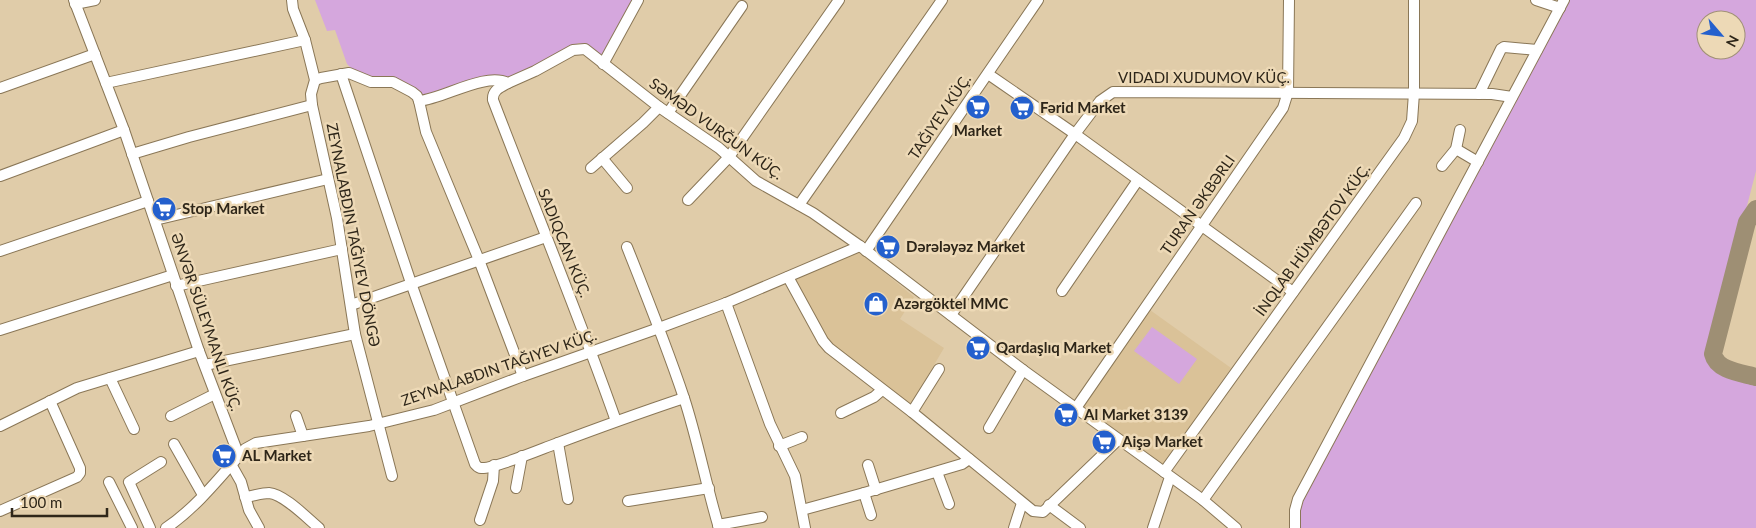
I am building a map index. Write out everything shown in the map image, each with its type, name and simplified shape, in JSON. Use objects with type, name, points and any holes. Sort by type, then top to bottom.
[{"type":"street","points":[[94,0],[74,2],[124,130],[176,286],[239,456]]},
{"type":"street","points":[[292,0],[293,9],[315,80],[311,94],[312,105],[342,249],[356,334],[392,476]]},
{"type":"street","points":[[604,64],[638,0]]},
{"type":"street","points":[[688,200],[729,157],[839,0]]},
{"type":"street","points":[[799,205],[942,0]]},
{"type":"street","points":[[166,528],[178,524],[202,496],[232,466],[245,449],[256,443],[380,424],[434,410],[453,401],[659,328],[863,249],[988,74],[1038,0]]},
{"type":"street","name":"TURAN ƏKBƏRLI","points":[[1076,408],[1284,108],[1288,92],[1289,0]]},
{"type":"street","name":"İNQLAB HÜMBƏTOV KÜÇ.","points":[[1153,528],[1167,475],[1293,292],[1404,138],[1412,121],[1414,93],[1414,0]]},
{"type":"street","points":[[1295,528],[1295,510],[1298,499],[1562,4],[1536,0]]},
{"type":"street","points":[[668,113],[742,6]]},
{"type":"street","points":[[106,83],[304,40]]},
{"type":"street","points":[[1479,94],[1501,49],[1504,47],[1537,50]]},
{"type":"street","name":"SƏMƏD VURĞUN KÜÇ.","points":[[419,101],[432,99],[486,81],[497,80],[508,83],[579,48],[585,49],[668,113],[720,148],[756,181],[799,205],[863,249],[1023,370],[1203,500],[1234,527]]},
{"type":"street","points":[[0,88],[95,54]]},
{"type":"street","points":[[315,80],[341,74],[354,74],[371,82],[393,82],[417,96],[426,132],[479,260],[523,376]]},
{"type":"street","points":[[341,74],[411,283],[475,464],[481,468],[494,465],[684,398]]},
{"type":"street","points":[[988,74],[1075,134],[1293,292]]},
{"type":"street","points":[[508,83],[497,89],[493,94],[493,100],[592,352],[616,421]]},
{"type":"street","name":"VIDADI XUDUMOV KÜÇ.","points":[[951,315],[1075,134],[1100,100],[1113,92],[1501,94],[1512,97]]},
{"type":"street","points":[[132,154],[312,105]]},
{"type":"street","points":[[591,168],[643,123],[659,106]]},
{"type":"street","points":[[0,176],[124,130]]},
{"type":"street","points":[[1442,166],[1456,150],[1460,130]]},
{"type":"street","points":[[1456,150],[1478,162]]},
{"type":"street","points":[[602,158],[627,188]]},
{"type":"street","points":[[154,220],[328,179]]},
{"type":"street","points":[[1062,291],[1138,180]]},
{"type":"street","points":[[0,251],[148,201]]},
{"type":"street","points":[[1203,500],[1416,203]]},
{"type":"street","points":[[351,305],[546,238]]},
{"type":"street","points":[[627,247],[684,398],[719,526],[762,517]]},
{"type":"street","points":[[176,286],[342,249]]},
{"type":"street","points":[[0,330],[173,275]]},
{"type":"street","points":[[788,277],[823,341],[839,357],[912,412],[1033,511],[1043,512],[1118,440]]},
{"type":"street","points":[[726,302],[779,446],[795,476],[805,528]]},
{"type":"street","points":[[205,365],[356,334]]},
{"type":"street","points":[[0,426],[77,388],[199,351]]},
{"type":"street","points":[[912,412],[939,369]]},
{"type":"street","points":[[988,428],[1023,370]]},
{"type":"street","points":[[110,378],[134,429]]},
{"type":"street","points":[[841,413],[874,397],[882,390]]},
{"type":"street","points":[[171,416],[215,394]]},
{"type":"street","points":[[0,512],[77,477],[80,473],[80,468],[50,401]]},
{"type":"street","points":[[296,416],[303,436]]},
{"type":"street","points":[[779,446],[802,437]]},
{"type":"street","points":[[558,442],[568,499]]},
{"type":"street","points":[[174,444],[202,496]]},
{"type":"street","points":[[516,488],[522,456]]},
{"type":"street","points":[[802,510],[937,472],[962,464],[969,459]]},
{"type":"street","points":[[150,528],[129,482],[161,462]]},
{"type":"street","points":[[480,520],[493,481],[494,465]]},
{"type":"street","points":[[868,465],[876,490]]},
{"type":"street","points":[[232,466],[241,482],[248,510],[259,528]]},
{"type":"street","points":[[937,472],[949,504]]},
{"type":"street","points":[[109,482],[132,528]]},
{"type":"street","points":[[628,501],[709,488]]},
{"type":"street","points":[[245,497],[269,493],[275,495],[282,498],[319,528]]},
{"type":"street","points":[[864,494],[871,515]]},
{"type":"street","points":[[1014,528],[1022,503]]},
{"type":"street","points":[[1049,505],[1080,528]]},
{"type":"shaded area","points":[[315,0],[636,0],[605,58],[579,43],[518,76],[487,78],[426,99],[353,70],[347,64],[335,30],[327,31]]},
{"type":"shaded area","points":[[1568,0],[1756,0],[1756,171],[1710,349],[1711,357],[1720,368],[1756,380],[1756,528],[1299,528],[1299,505]]},
{"type":"shaded area","points":[[857,250],[914,297],[900,319],[944,348],[911,404],[832,346],[791,279]]},
{"type":"shaded area","points":[[1150,310],[1231,368],[1163,465],[1082,407]]},
{"type":"shaded area","points":[[1152,327],[1197,359],[1179,384],[1134,351]]},
{"type":"taxiway","points":[[1756,209],[1747,222],[1713,354],[1715,360],[1725,368],[1756,377]]},
{"type":"place","name":"Market","points":[[978,107]]},
{"type":"place","name":"Fərid Market","points":[[1022,108]]},
{"type":"place","name":"Stop Market","points":[[164,209]]},
{"type":"place","name":"Dərələyəz Market","points":[[888,247]]},
{"type":"place","name":"Azərgöktel MMC","points":[[876,304]]},
{"type":"place","name":"Qardaşlıq Market","points":[[978,348]]},
{"type":"place","name":"Al Market 3139","points":[[1066,415]]},
{"type":"place","name":"Aişə Market","points":[[1104,442]]},
{"type":"place","name":"AL Market","points":[[224,456]]}]
